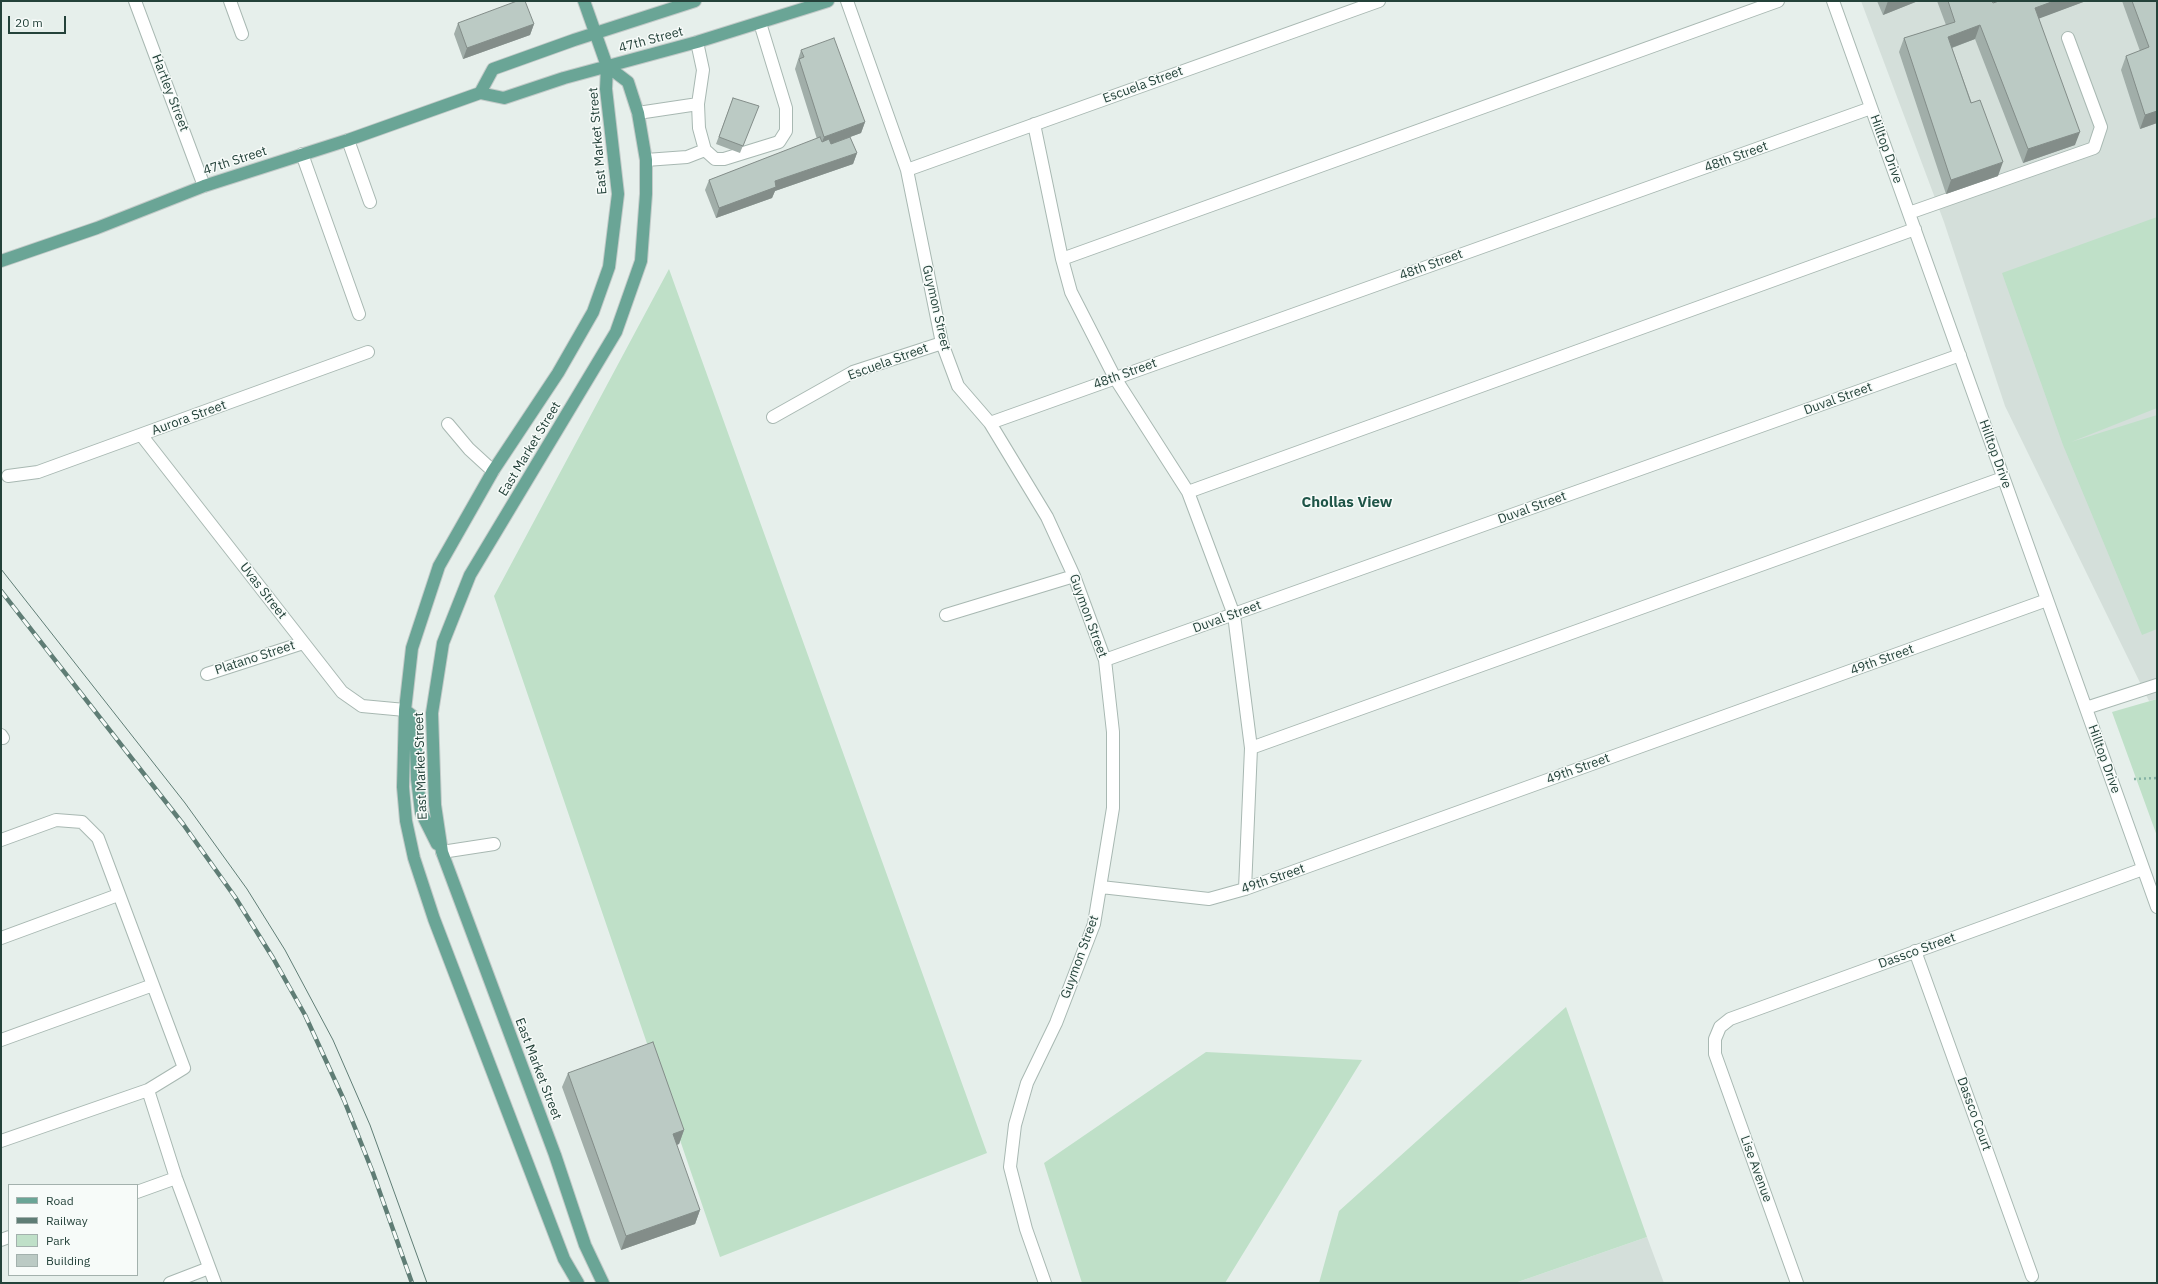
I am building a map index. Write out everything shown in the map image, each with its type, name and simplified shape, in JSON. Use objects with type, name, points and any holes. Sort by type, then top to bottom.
[{"type":"main road","name":"East Market Street","points":[[578,1283],[564,1259],[434,919],[414,858],[406,821],[403,787],[405,710],[412,648],[439,566],[493,471],[558,373],[593,312],[609,267],[618,194],[606,89],[607,66],[584,1]]},
{"type":"main road","name":"47th Street","points":[[480,93],[493,69],[596,33],[695,1]]},
{"type":"main road","name":"47th Street","points":[[1,261],[97,228],[204,186],[348,140],[480,93],[504,98],[607,66],[697,42],[828,1]]},
{"type":"main road","name":"East Market Street","points":[[603,1283],[585,1244],[555,1155],[442,852],[435,805],[432,713],[443,643],[470,575],[616,332],[641,261],[646,194],[646,160],[638,113],[628,82],[607,66]]},
{"type":"main road","points":[[405,710],[414,718],[417,779],[421,812],[442,852]]},
{"type":"street","name":"Hartley Street","points":[[135,1],[204,186]]},
{"type":"street","points":[[230,1],[242,34]]},
{"type":"street","name":"Guymon Street","points":[[847,1],[907,170],[942,343],[958,386],[990,423],[1047,517],[1074,576],[1105,660],[1112,732],[1113,808],[1101,887],[1094,924],[1056,1023],[1027,1083],[1015,1125],[1010,1167],[1026,1229],[1045,1283]]},
{"type":"street","name":"Escuela Street","points":[[907,170],[1379,1]]},
{"type":"street","points":[[1062,259],[1778,1]]},
{"type":"street","name":"Hilltop Drive","points":[[1833,1],[2157,907]]},
{"type":"street","points":[[697,42],[703,70],[698,104],[699,128],[705,150],[715,159],[724,159],[779,142],[786,131],[786,108],[760,23]]},
{"type":"street","points":[[1909,213],[2094,148],[2101,128],[2068,38]]},
{"type":"street","points":[[638,113],[698,104]]},
{"type":"street","name":"48th Street","points":[[990,423],[1871,108]]},
{"type":"street","points":[[1034,124],[1062,259],[1071,292],[1115,378],[1188,492],[1234,615],[1251,748],[1245,889]]},
{"type":"street","points":[[348,140],[370,202]]},
{"type":"street","points":[[646,160],[687,157],[705,150]]},
{"type":"street","points":[[302,154],[359,314]]},
{"type":"street","points":[[1188,492],[1915,229]]},
{"type":"street","name":"Escuela Street","points":[[773,417],[853,372],[942,343]]},
{"type":"street","name":"Aurora Street","points":[[8,476],[38,472],[142,436],[368,352]]},
{"type":"street","name":"Duval Street","points":[[1105,660],[1960,355]]},
{"type":"street","points":[[448,424],[469,449],[493,471]]},
{"type":"street","name":"Uvas Street","points":[[142,436],[342,692],[362,706],[405,710]]},
{"type":"street","points":[[1251,748],[2003,478]]},
{"type":"street","points":[[946,615],[1074,576]]},
{"type":"street","name":"49th Street","points":[[1101,887],[1209,899],[1245,889],[2047,600]]},
{"type":"street","name":"Platano Street","points":[[207,674],[303,643]]},
{"type":"street","points":[[2086,708],[2157,685]]},
{"type":"street","points":[[1,735],[3,738],[1,738]]},
{"type":"street","points":[[1,840],[56,820],[82,822],[98,838],[118,895],[184,1068],[148,1090],[1,1141]]},
{"type":"street","points":[[442,852],[494,844]]},
{"type":"street","name":"Dassco Street","points":[[1715,1054],[1715,1039],[1720,1027],[1730,1019],[2143,869]]},
{"type":"street","points":[[1,938],[118,895]]},
{"type":"street","name":"Dassco Court","points":[[1915,952],[2032,1276]]},
{"type":"street","points":[[1,1040],[152,985]]},
{"type":"street","name":"Lise Avenue","points":[[1715,1054],[1797,1283]]},
{"type":"street","points":[[148,1090],[176,1178],[215,1283]]},
{"type":"street","points":[[138,1192],[176,1178]]},
{"type":"street","points":[[170,1283],[209,1268]]},
{"type":"path","points":[[2134,779],[2157,778]]},
{"type":"shaded area","points":[[1861,1],[2157,1],[2157,699],[2149,701],[2005,406],[1944,222]]},
{"type":"shaded area","points":[[1647,1237],[1664,1283],[1515,1283]]},
{"type":"green space","points":[[2157,217],[2157,408],[2071,442],[2157,415],[2157,629],[2142,635],[2063,445],[2002,273]]},
{"type":"green space","points":[[669,269],[987,1153],[720,1257],[494,596]]},
{"type":"green space","points":[[2157,699],[2157,836],[2112,712]]},
{"type":"green space","points":[[1566,1007],[1647,1237],[1515,1283],[1319,1283],[1339,1211]]},
{"type":"green space","points":[[1206,1052],[1362,1060],[1225,1283],[1082,1283],[1044,1163]]},
{"type":"building","points":[[517,1],[525,1],[534,24],[467,48],[458,23]]},
{"type":"building","points":[[1948,1],[1992,1],[1993,3],[1999,1],[2054,1],[2035,8],[2080,132],[2028,149],[1980,25],[1948,37],[1971,103],[1980,100],[2003,162],[1951,180],[1904,38],[1955,22]]},
{"type":"building","points":[[2132,1],[2157,1],[2157,111],[2145,115],[2126,56],[2149,47]]},
{"type":"building","points":[[834,38],[865,122],[824,137],[799,59],[804,57],[801,50]]},
{"type":"building","points":[[733,98],[759,106],[743,146],[719,137]]},
{"type":"building","points":[[820,137],[822,142],[829,139],[831,144],[850,137],[857,153],[775,181],[776,187],[719,208],[709,180]]},
{"type":"building","points":[[653,1042],[684,1130],[673,1134],[700,1210],[626,1236],[568,1073]]},
{"type":"tram line","points":[[1,569],[185,803],[247,889],[285,950],[333,1040],[370,1125],[427,1283]]},
{"type":"railway","points":[[1,591],[183,824],[235,897],[273,958],[305,1015],[344,1100],[373,1173],[412,1283]]},
{"type":"district","name":"Chollas View","points":[[1347,503]]}]
